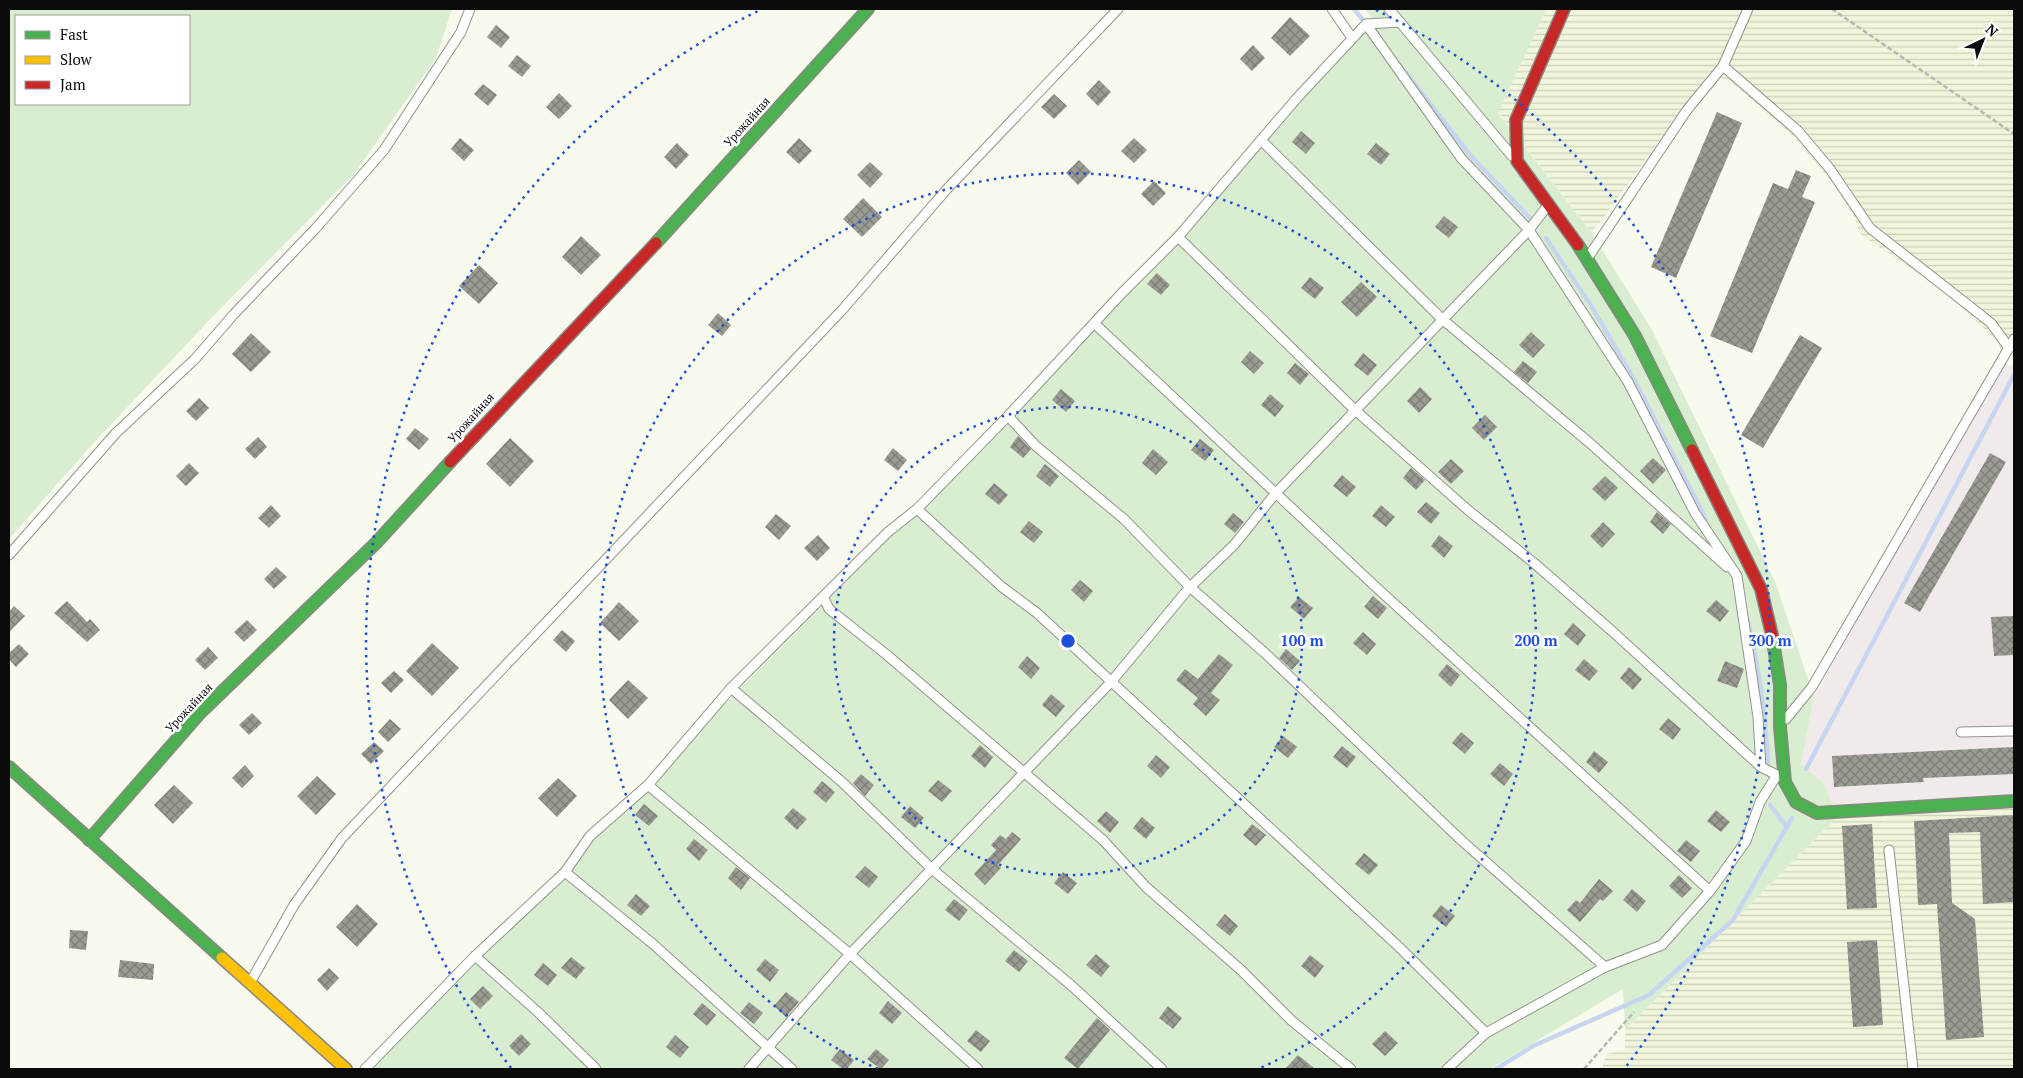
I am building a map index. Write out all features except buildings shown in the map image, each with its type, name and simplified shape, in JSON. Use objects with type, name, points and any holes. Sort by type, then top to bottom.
[{"type":"street","name":"Урожайная","points":[[89,840],[200,713],[376,542],[536,368],[623,280],[868,9]]},
{"type":"street","points":[[1564,9],[1516,120],[1517,162],[1588,258],[1635,336],[1761,589],[1776,652],[1780,685],[1781,778],[1796,802],[1817,813],[2014,801]]},
{"type":"street","points":[[9,767],[346,1069]]},
{"type":"lane","points":[[9,555],[116,433],[195,359],[234,314],[316,228],[384,150],[461,32],[470,9]]},
{"type":"lane","points":[[250,984],[294,905],[342,838],[843,309],[947,189],[1118,9]]},
{"type":"lane","points":[[1332,9],[1352,38]]},
{"type":"lane","points":[[1389,9],[1517,162]]},
{"type":"lane","points":[[1588,258],[1688,110],[1723,66],[1748,9]]},
{"type":"lane","points":[[365,1069],[475,956],[565,872],[590,836],[648,784],[731,688],[824,598],[888,532],[917,509],[1008,416],[1121,294],[1178,237],[1303,90],[1352,38],[1366,24],[1400,22]]},
{"type":"lane","points":[[1366,24],[1460,158],[1529,230],[1628,382],[1695,513],[1736,576],[1758,717],[1761,768]]},
{"type":"lane","points":[[1723,66],[1798,131],[1830,169],[1870,228],[1991,323],[2009,348]]},
{"type":"lane","points":[[1262,140],[1442,319],[1591,444],[1736,576]]},
{"type":"lane","points":[[749,1069],[850,954],[1026,773],[1111,682],[1190,587],[1234,545],[1275,494],[1529,230],[1549,204]]},
{"type":"lane","points":[[1178,237],[1355,410],[1468,510],[1534,563],[1612,631],[1761,768],[1781,778],[1760,802],[1746,841],[1710,892],[1662,945],[1605,967],[1486,1033],[1447,1069]]},
{"type":"lane","points":[[1094,324],[1275,494],[1710,892]]},
{"type":"lane","points":[[1780,727],[1812,687],[2014,339]]},
{"type":"lane","points":[[1008,416],[1036,446],[1124,519],[1190,587],[1273,661],[1461,840],[1605,967]]},
{"type":"lane","points":[[917,509],[1002,587],[1037,613],[1405,953],[1486,1033]]},
{"type":"lane","points":[[824,598],[829,609],[1026,773],[1103,840],[1146,887],[1241,970],[1292,1021],[1351,1069]]},
{"type":"lane","points":[[731,688],[842,782],[932,869],[1072,986],[1162,1069]]},
{"type":"lane","points":[[1960,732],[2014,731]]},
{"type":"lane","points":[[648,784],[850,954],[978,1069]]},
{"type":"lane","points":[[1889,850],[1913,1069]]},
{"type":"lane","points":[[565,872],[653,944],[792,1069]]},
{"type":"lane","points":[[475,956],[539,1013],[596,1069]]},
{"type":"path","points":[[1832,9],[2014,134]]},
{"type":"path","points":[[1584,1069],[1634,1012]]},
{"type":"shaded area","points":[[2003,363],[2014,366],[2014,804],[1837,817],[1801,764],[1814,697]]},
{"type":"green space","points":[[9,9],[452,9],[436,58],[354,174],[215,314],[89,448],[9,539]]},
{"type":"green space","points":[[1365,9],[1546,9],[1498,113],[1592,233],[1652,330],[1776,584],[1814,697],[1801,764],[1824,784],[1837,817],[1625,1030],[1623,989],[1490,1069],[361,1068],[876,552],[1372,18]]},
{"type":"green space","points":[[1546,9],[2014,9],[2014,348],[2003,363],[1999,343],[1943,290],[1860,234],[1855,219],[1835,186],[1794,137],[1735,85],[1710,72],[1592,233],[1498,112]]},
{"type":"green space","points":[[2014,804],[2014,1069],[1602,1069],[1606,1054],[1625,1050],[1625,1030],[1837,817]]},
{"type":"waterway","points":[[1354,9],[1367,25]]},
{"type":"waterway","points":[[1406,73],[1471,156],[1531,219]]},
{"type":"waterway","points":[[1546,238],[1590,304],[1635,381],[1706,519]]},
{"type":"waterway","points":[[1806,769],[2014,375]]},
{"type":"waterway","points":[[1748,621],[1761,692],[1768,764]]},
{"type":"waterway","points":[[1770,805],[1787,827]]},
{"type":"waterway","points":[[1496,1069],[1533,1046],[1649,995],[1733,920],[1792,818]]},
{"type":"traffic: fast","points":[[656,243],[868,9]]},
{"type":"traffic: fast","points":[[1578,245],[1635,336],[1692,450]]},
{"type":"traffic: fast","points":[[89,840],[200,713],[376,543],[450,462]]},
{"type":"traffic: fast","points":[[1772,635],[1780,685],[1780,727],[1785,782],[1796,802],[1817,813],[2014,801]]},
{"type":"traffic: fast","points":[[9,767],[222,958]]},
{"type":"traffic: slow","points":[[222,958],[346,1069]]},
{"type":"traffic: jam","points":[[1564,9],[1516,120],[1517,161],[1578,245]]},
{"type":"traffic: jam","points":[[450,462],[656,243]]},
{"type":"traffic: jam","points":[[1692,450],[1761,589],[1772,635]]}]
